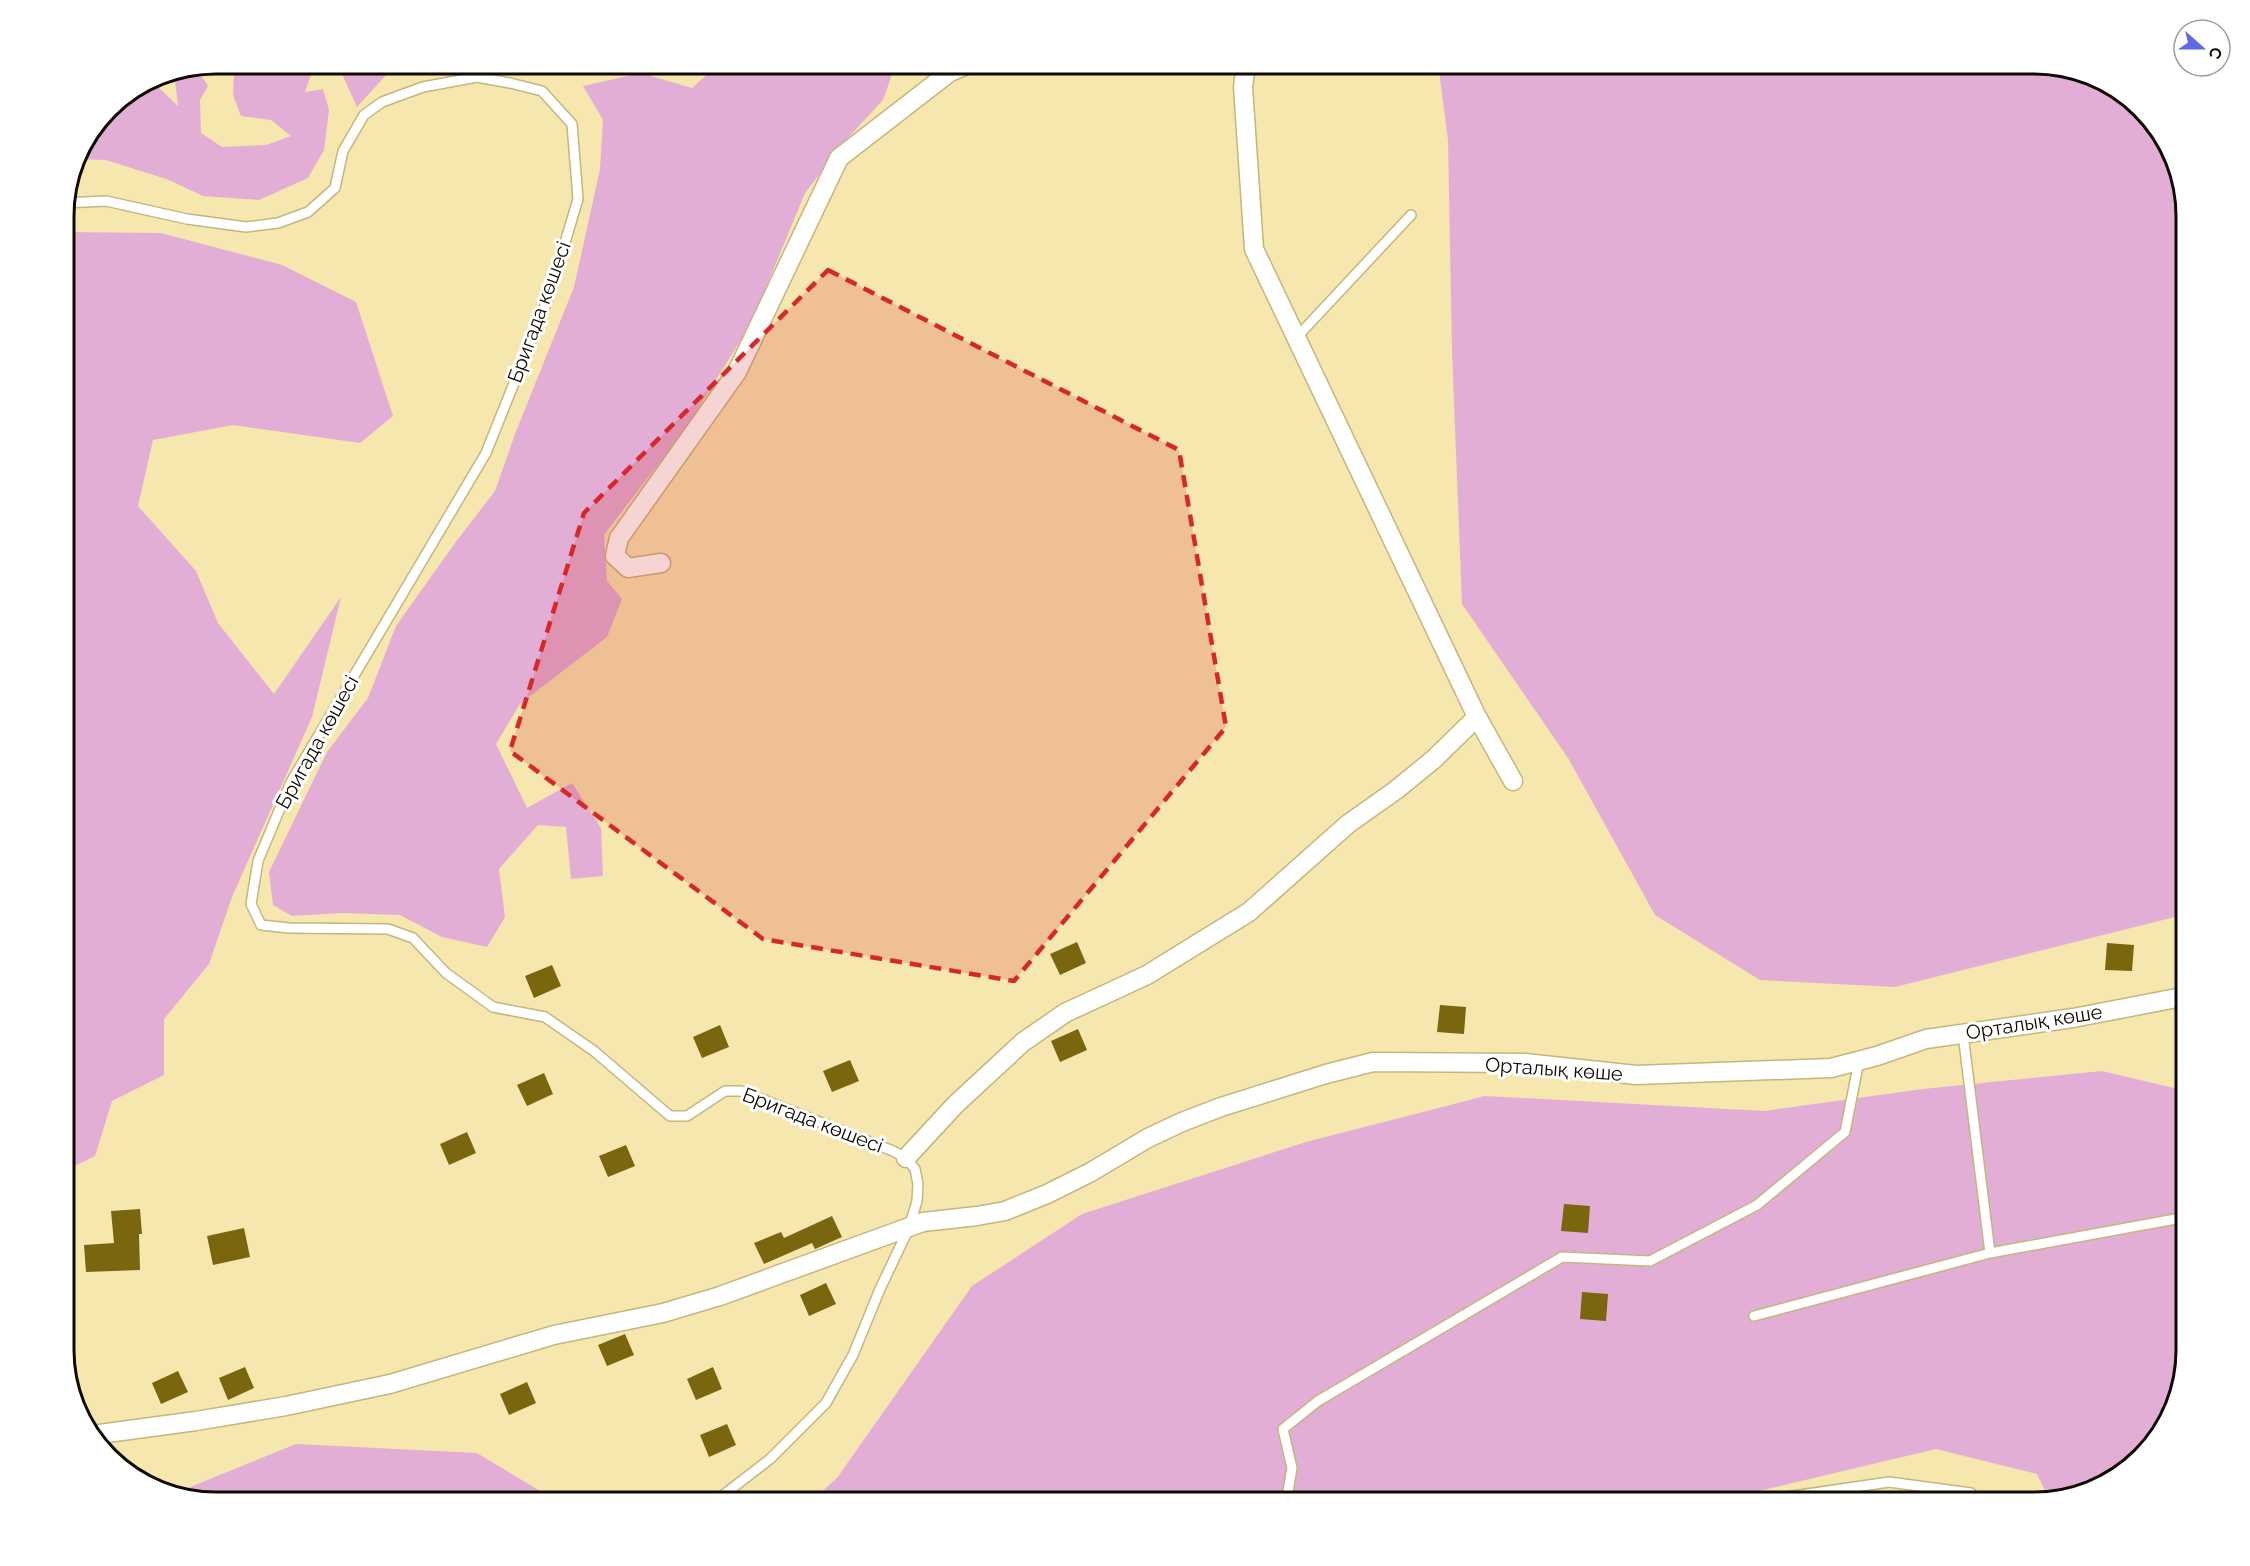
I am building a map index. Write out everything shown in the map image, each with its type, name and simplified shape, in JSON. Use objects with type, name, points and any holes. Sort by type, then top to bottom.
[{"type":"street","points":[[661,563],[627,568],[615,556],[619,538],[737,372],[839,158],[946,74]]},
{"type":"street","points":[[1245,74],[1243,87],[1254,249],[1477,717],[1513,782]]},
{"type":"street","points":[[906,1158],[956,1104],[1023,1042],[1065,1013],[1147,975],[1249,912],[1348,824],[1396,790],[1434,759],[1477,717]]},
{"type":"street","name":"Орталық көше","points":[[101,1435],[252,1412],[390,1384],[554,1335],[663,1313],[720,1296],[931,1221],[978,1216],[1005,1210],[1047,1194],[1091,1172],[1148,1138],[1182,1122],[1221,1107],[1326,1074],[1373,1062],[1525,1063],[1636,1075],[1831,1068],[1926,1039],[2073,1018],[2176,998]]},
{"type":"lane","name":"Бригада көшесі","points":[[74,202],[106,201],[187,219],[246,228],[278,223],[308,212],[335,188],[343,151],[364,115],[382,102],[423,87],[477,77],[542,92],[572,124],[578,199],[549,296],[486,453],[291,782],[258,861],[251,904],[261,925],[289,928],[388,929],[413,938],[446,973],[493,1007],[545,1017],[594,1051],[669,1116],[687,1116],[725,1091],[741,1091],[893,1151],[906,1158],[915,1169],[918,1184],[917,1201],[909,1228],[880,1289],[854,1355],[826,1403],[770,1459],[727,1492]]},
{"type":"lane","points":[[1296,338],[1411,215]]},
{"type":"lane","points":[[1963,1034],[1990,1253]]},
{"type":"lane","points":[[1288,1492],[1292,1468],[1283,1429],[1318,1401],[1562,1257],[1650,1261],[1757,1205],[1845,1132],[1859,1061]]},
{"type":"lane","points":[[1754,1316],[1990,1253],[2176,1219]]},
{"type":"lane","points":[[1820,1492],[1889,1482],[1964,1492]]},
{"type":"highlighted area","points":[[828,270],[1179,450],[1226,727],[1014,981],[763,939],[510,751],[584,513]]},
{"type":"shaded area","points":[[311,74],[305,92],[323,89],[329,110],[324,150],[308,178],[259,200],[203,196],[169,180],[106,160],[85,159],[97,137],[109,122],[137,97],[157,86],[178,106],[175,80],[188,76],[201,75],[208,86],[200,100],[201,133],[222,147],[266,145],[291,136],[271,120],[241,116],[233,95],[234,75]]},
{"type":"shaded area","points":[[342,74],[387,74],[357,107]]},
{"type":"shaded area","points":[[644,74],[692,88],[708,74],[892,74],[883,100],[846,140],[805,193],[751,324],[685,429],[604,535],[607,581],[622,599],[607,637],[520,704],[496,744],[527,808],[572,783],[601,828],[603,876],[571,879],[566,827],[538,825],[499,869],[505,917],[487,947],[442,937],[400,915],[343,913],[292,916],[273,905],[269,872],[327,752],[368,698],[396,626],[495,491],[515,434],[574,287],[600,169],[603,120],[583,86]]},
{"type":"shaded area","points":[[1439,74],[2053,75],[2089,84],[2106,93],[2141,122],[2162,153],[2174,188],[2176,206],[2176,917],[1895,987],[1760,980],[1655,915],[1568,758],[1462,604],[1452,352],[1448,140]]},
{"type":"shaded area","points":[[74,232],[161,233],[282,265],[356,302],[393,416],[360,443],[233,425],[153,440],[138,506],[196,571],[218,623],[274,694],[341,597],[312,717],[232,897],[209,964],[164,1019],[164,1075],[112,1101],[95,1156],[74,1166]]},
{"type":"shaded area","points":[[2102,1071],[2176,1088],[2176,1351],[2172,1387],[2166,1405],[2153,1429],[2135,1451],[2121,1463],[2089,1482],[2071,1488],[2045,1491],[2037,1474],[1936,1449],[1755,1492],[821,1492],[837,1478],[972,1286],[1082,1214],[1306,1142],[1485,1096],[1764,1111],[1923,1089]]},
{"type":"shaded area","points":[[296,1444],[477,1453],[542,1492],[206,1492],[185,1489]]},
{"type":"building","points":[[1077,942],[1086,963],[1060,975],[1050,954]]},
{"type":"building","points":[[2107,943],[2134,945],[2132,971],[2105,970]]},
{"type":"building","points":[[552,965],[561,986],[534,998],[525,976]]},
{"type":"building","points":[[1440,1005],[1466,1007],[1464,1034],[1437,1032]]},
{"type":"building","points":[[720,1025],[729,1047],[702,1058],[693,1037]]},
{"type":"building","points":[[1078,1029],[1087,1050],[1060,1062],[1051,1041]]},
{"type":"building","points":[[850,1060],[859,1081],[832,1092],[823,1071]]},
{"type":"building","points":[[544,1073],[553,1094],[527,1106],[517,1085]]},
{"type":"building","points":[[467,1132],[476,1153],[449,1165],[440,1144]]},
{"type":"building","points":[[626,1145],[635,1166],[608,1177],[599,1156]]},
{"type":"building","points":[[1564,1204],[1590,1206],[1588,1233],[1561,1231]]},
{"type":"building","points":[[140,1209],[142,1234],[139,1234],[140,1270],[86,1272],[84,1245],[114,1243],[111,1211]]},
{"type":"building","points":[[832,1216],[842,1237],[815,1249],[812,1243],[764,1264],[754,1243],[781,1232],[784,1238]]},
{"type":"building","points":[[244,1228],[250,1257],[213,1265],[207,1236]]},
{"type":"building","points":[[826,1283],[836,1304],[809,1316],[800,1295]]},
{"type":"building","points":[[1582,1292],[1608,1294],[1606,1321],[1580,1319]]},
{"type":"building","points":[[625,1334],[634,1355],[607,1366],[598,1345]]},
{"type":"building","points":[[245,1367],[254,1388],[228,1400],[219,1378]]},
{"type":"building","points":[[713,1367],[722,1389],[696,1400],[687,1379]]},
{"type":"building","points":[[178,1371],[188,1392],[161,1404],[152,1383]]},
{"type":"building","points":[[527,1382],[536,1403],[509,1415],[500,1394]]},
{"type":"building","points":[[727,1424],[736,1445],[709,1457],[700,1435]]}]
